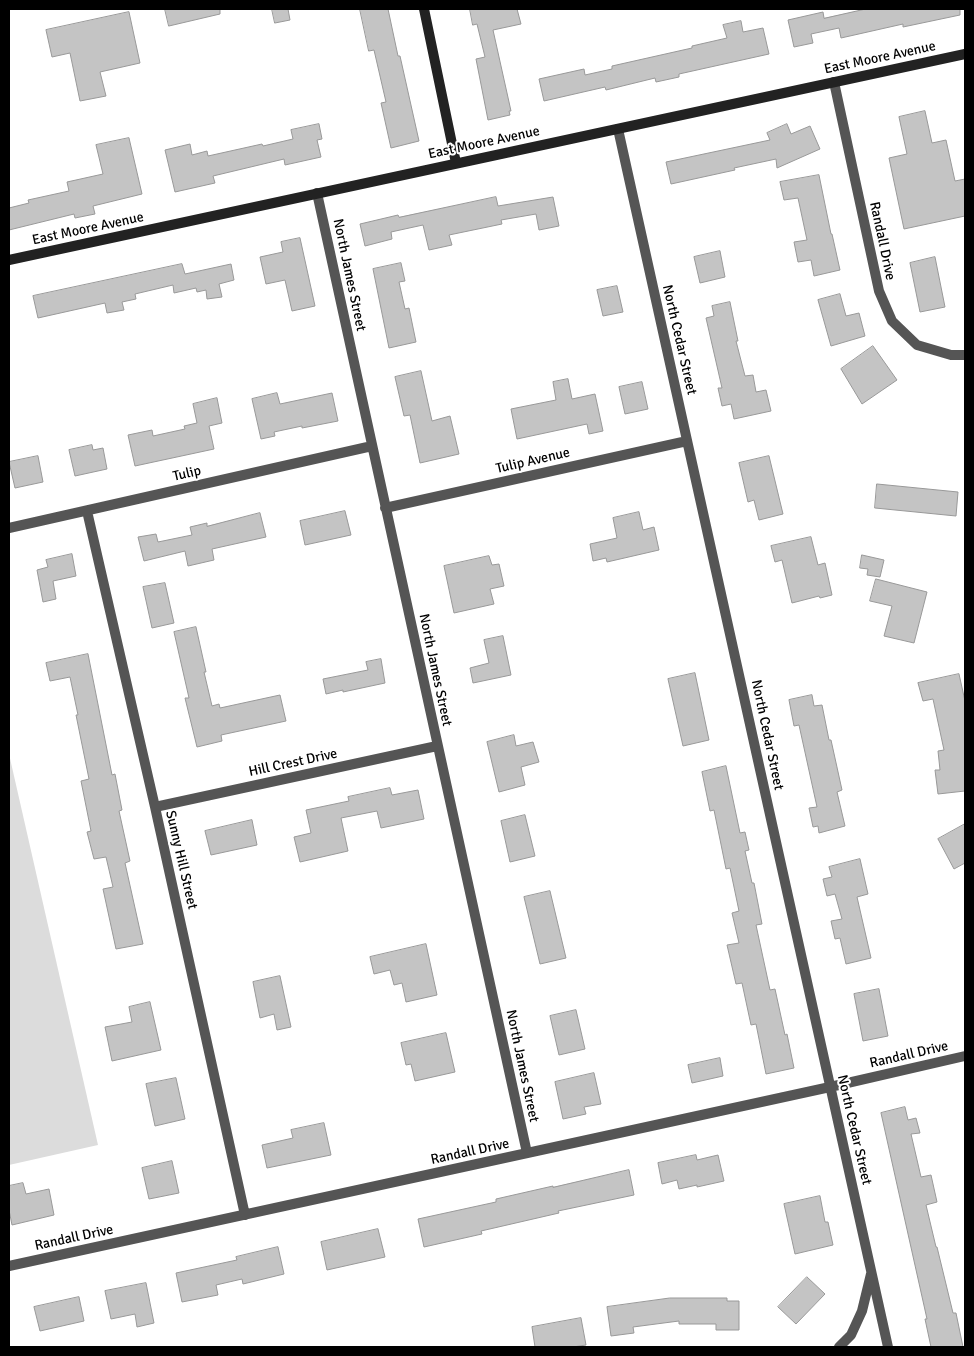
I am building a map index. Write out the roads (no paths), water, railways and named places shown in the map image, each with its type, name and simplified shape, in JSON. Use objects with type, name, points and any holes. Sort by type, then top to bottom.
[{"type":"street","points":[[424,9],[456,163]]},
{"type":"street","name":"East Moore Avenue","points":[[9,260],[965,54]]},
{"type":"street","name":"Randall Drive","points":[[834,82],[879,291],[892,322],[917,345],[951,355],[965,355]]},
{"type":"street","name":"North Cedar Street","points":[[618,129],[888,1347]]},
{"type":"street","name":"North James Street","points":[[317,193],[526,1153]]},
{"type":"street","name":"Tulip Avenue","points":[[386,508],[687,441]]},
{"type":"street","name":"Tulip","points":[[9,528],[372,446]]},
{"type":"street","name":"Sunny Hill Street","points":[[87,511],[155,807],[245,1215]]},
{"type":"street","name":"Hill Crest Drive","points":[[155,807],[438,746]]},
{"type":"street","name":"Randall Drive","points":[[9,1266],[965,1056]]},
{"type":"street","points":[[838,1347],[851,1335],[862,1311],[872,1273]]}]
